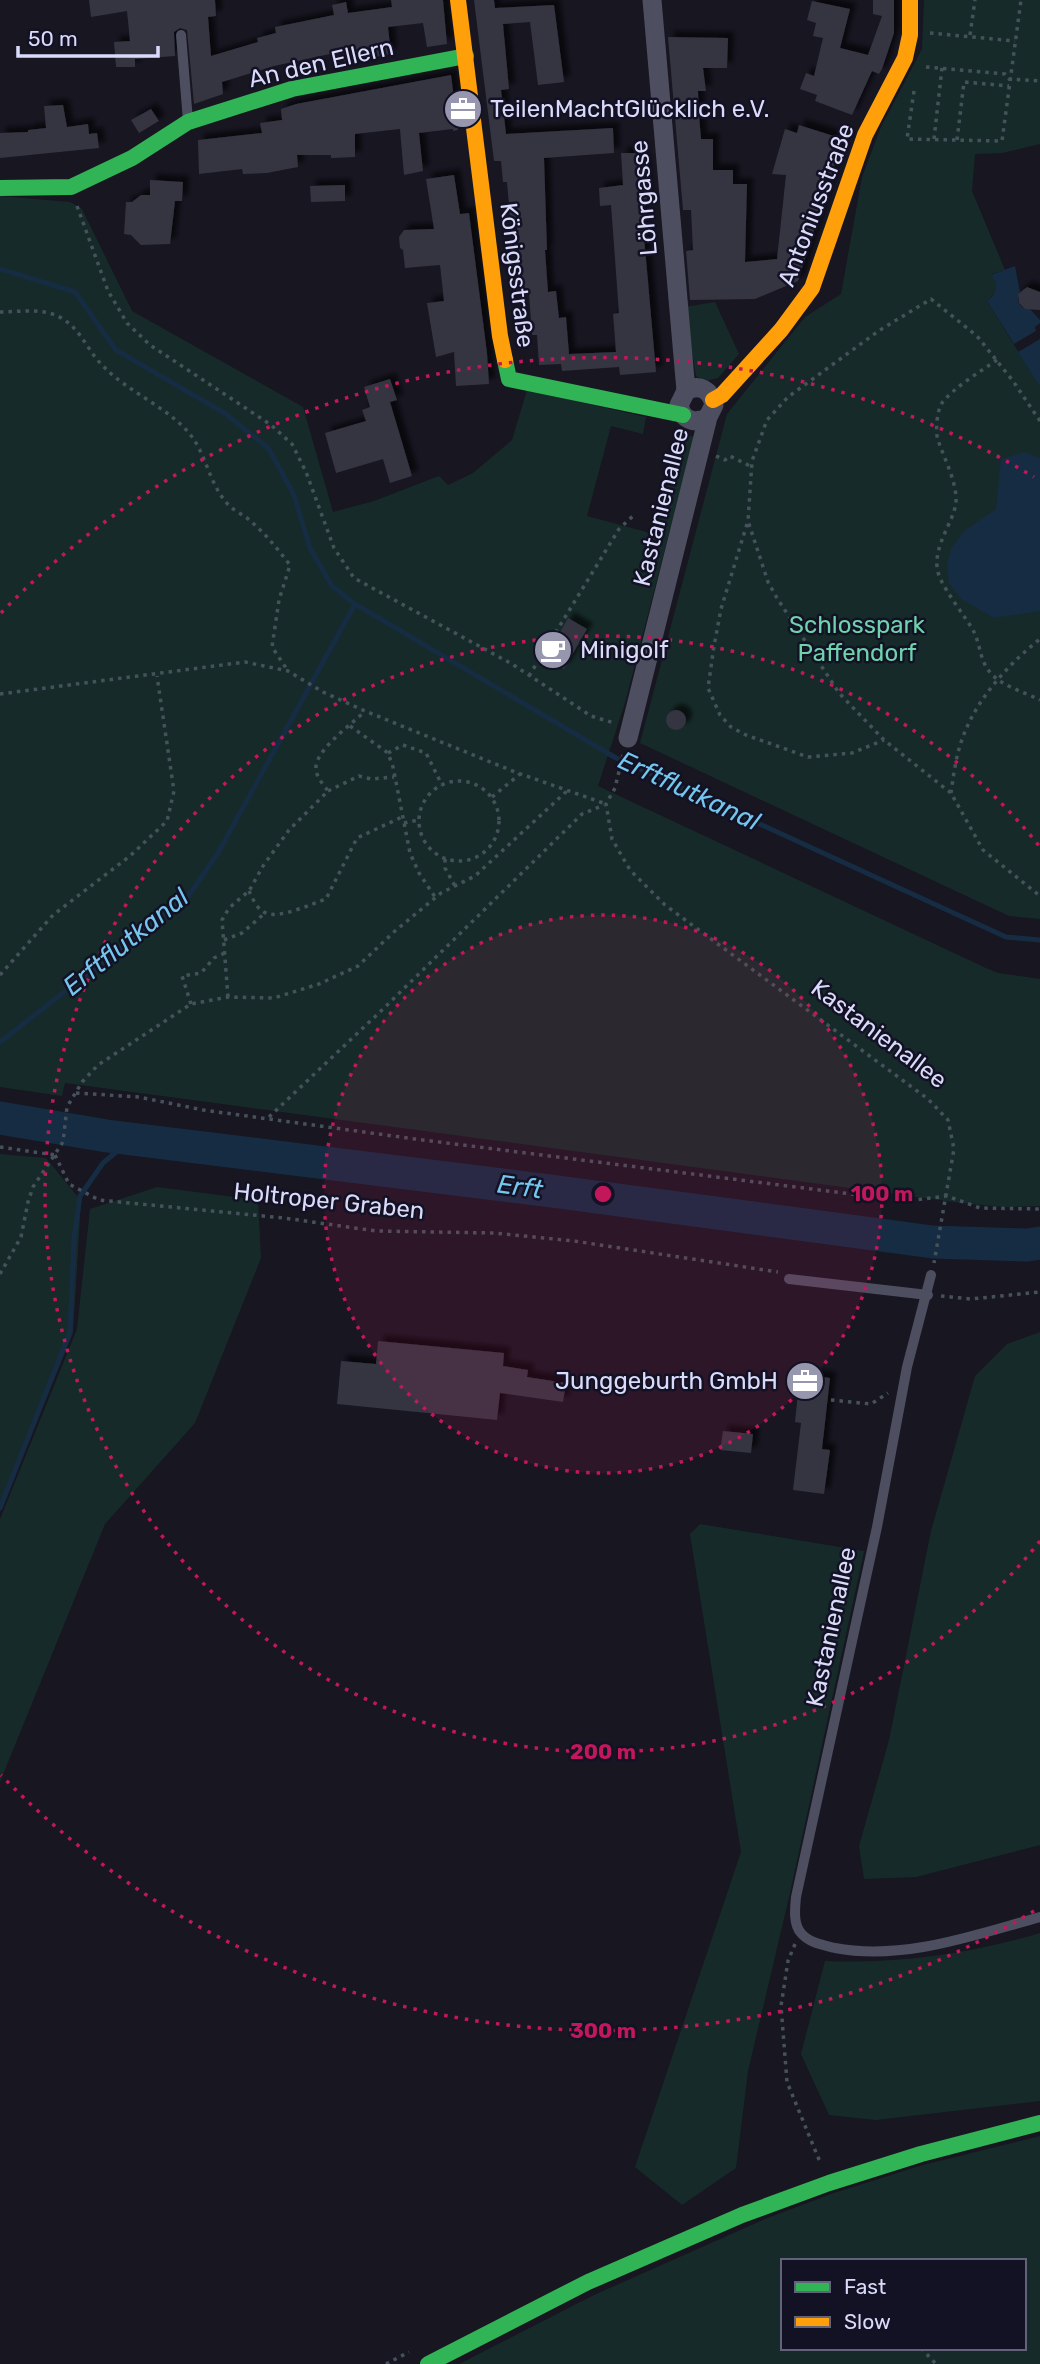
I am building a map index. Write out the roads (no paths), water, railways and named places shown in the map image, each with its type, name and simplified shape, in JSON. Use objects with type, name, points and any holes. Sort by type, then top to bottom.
[{"type":"street","name":"Königsstraße","points":[[458,0],[500,336],[509,379],[683,415]]},
{"type":"street","name":"Löhrgasse","points":[[652,0],[686,391]]},
{"type":"street","name":"Antoniusstraße","points":[[711,409],[802,304],[812,288],[865,135],[905,58],[910,35],[910,0]]},
{"type":"street","name":"An den Ellern","points":[[0,188],[71,187],[132,158],[188,122],[292,89],[466,56]]},
{"type":"street","points":[[696,387],[711,395],[711,409],[698,422],[687,419],[679,405],[686,391],[696,387]]},
{"type":"street","name":"Kastanienallee","points":[[629,732],[711,409]]},
{"type":"street","points":[[428,2364],[588,2283],[742,2215],[921,2154],[1040,2123]]},
{"type":"lane","points":[[181,35],[188,122]]},
{"type":"lane","name":"Kastanienallee","points":[[931,1275],[905,1382],[874,1541],[796,1897],[795,1916],[800,1933],[817,1944],[845,1950],[895,1951],[936,1945],[1040,1917]]},
{"type":"lane","points":[[789,1279],[928,1295]]},
{"type":"water","points":[[1015,266],[1020,292],[1019,304],[1030,309],[1040,323],[1035,327],[1036,331],[1014,344],[987,301],[996,289],[991,275]]},
{"type":"water","points":[[1040,339],[1040,387],[1018,352]]},
{"type":"water","points":[[1024,452],[1040,458],[1040,611],[994,618],[961,599],[949,583],[947,563],[951,549],[963,532],[996,509],[1001,459]]},
{"type":"waterway","name":"Erftflutkanal","points":[[0,269],[75,292],[116,350],[226,414],[269,449],[294,495],[310,548],[332,586],[355,604],[616,758],[1006,937],[1040,940]]},
{"type":"waterway","name":"Erftflutkanal","points":[[0,1042],[189,895],[218,853],[355,604]]},
{"type":"waterway","name":"Erft","points":[[0,1118],[107,1136],[933,1242],[1027,1245],[1040,1243]]},
{"type":"waterway","points":[[0,1508],[70,1332],[74,1239],[80,1196],[103,1163],[133,1138]]},
{"type":"place","name":"TeilenMachtGlücklich e.V.","points":[[463,109]]},
{"type":"place","name":"Minigolf","points":[[553,650]]},
{"type":"place","name":"Junggeburth GmbH","points":[[805,1381]]},
{"type":"park label","name":"Schlosspark Paffendorf","points":[[857,639]]}]
